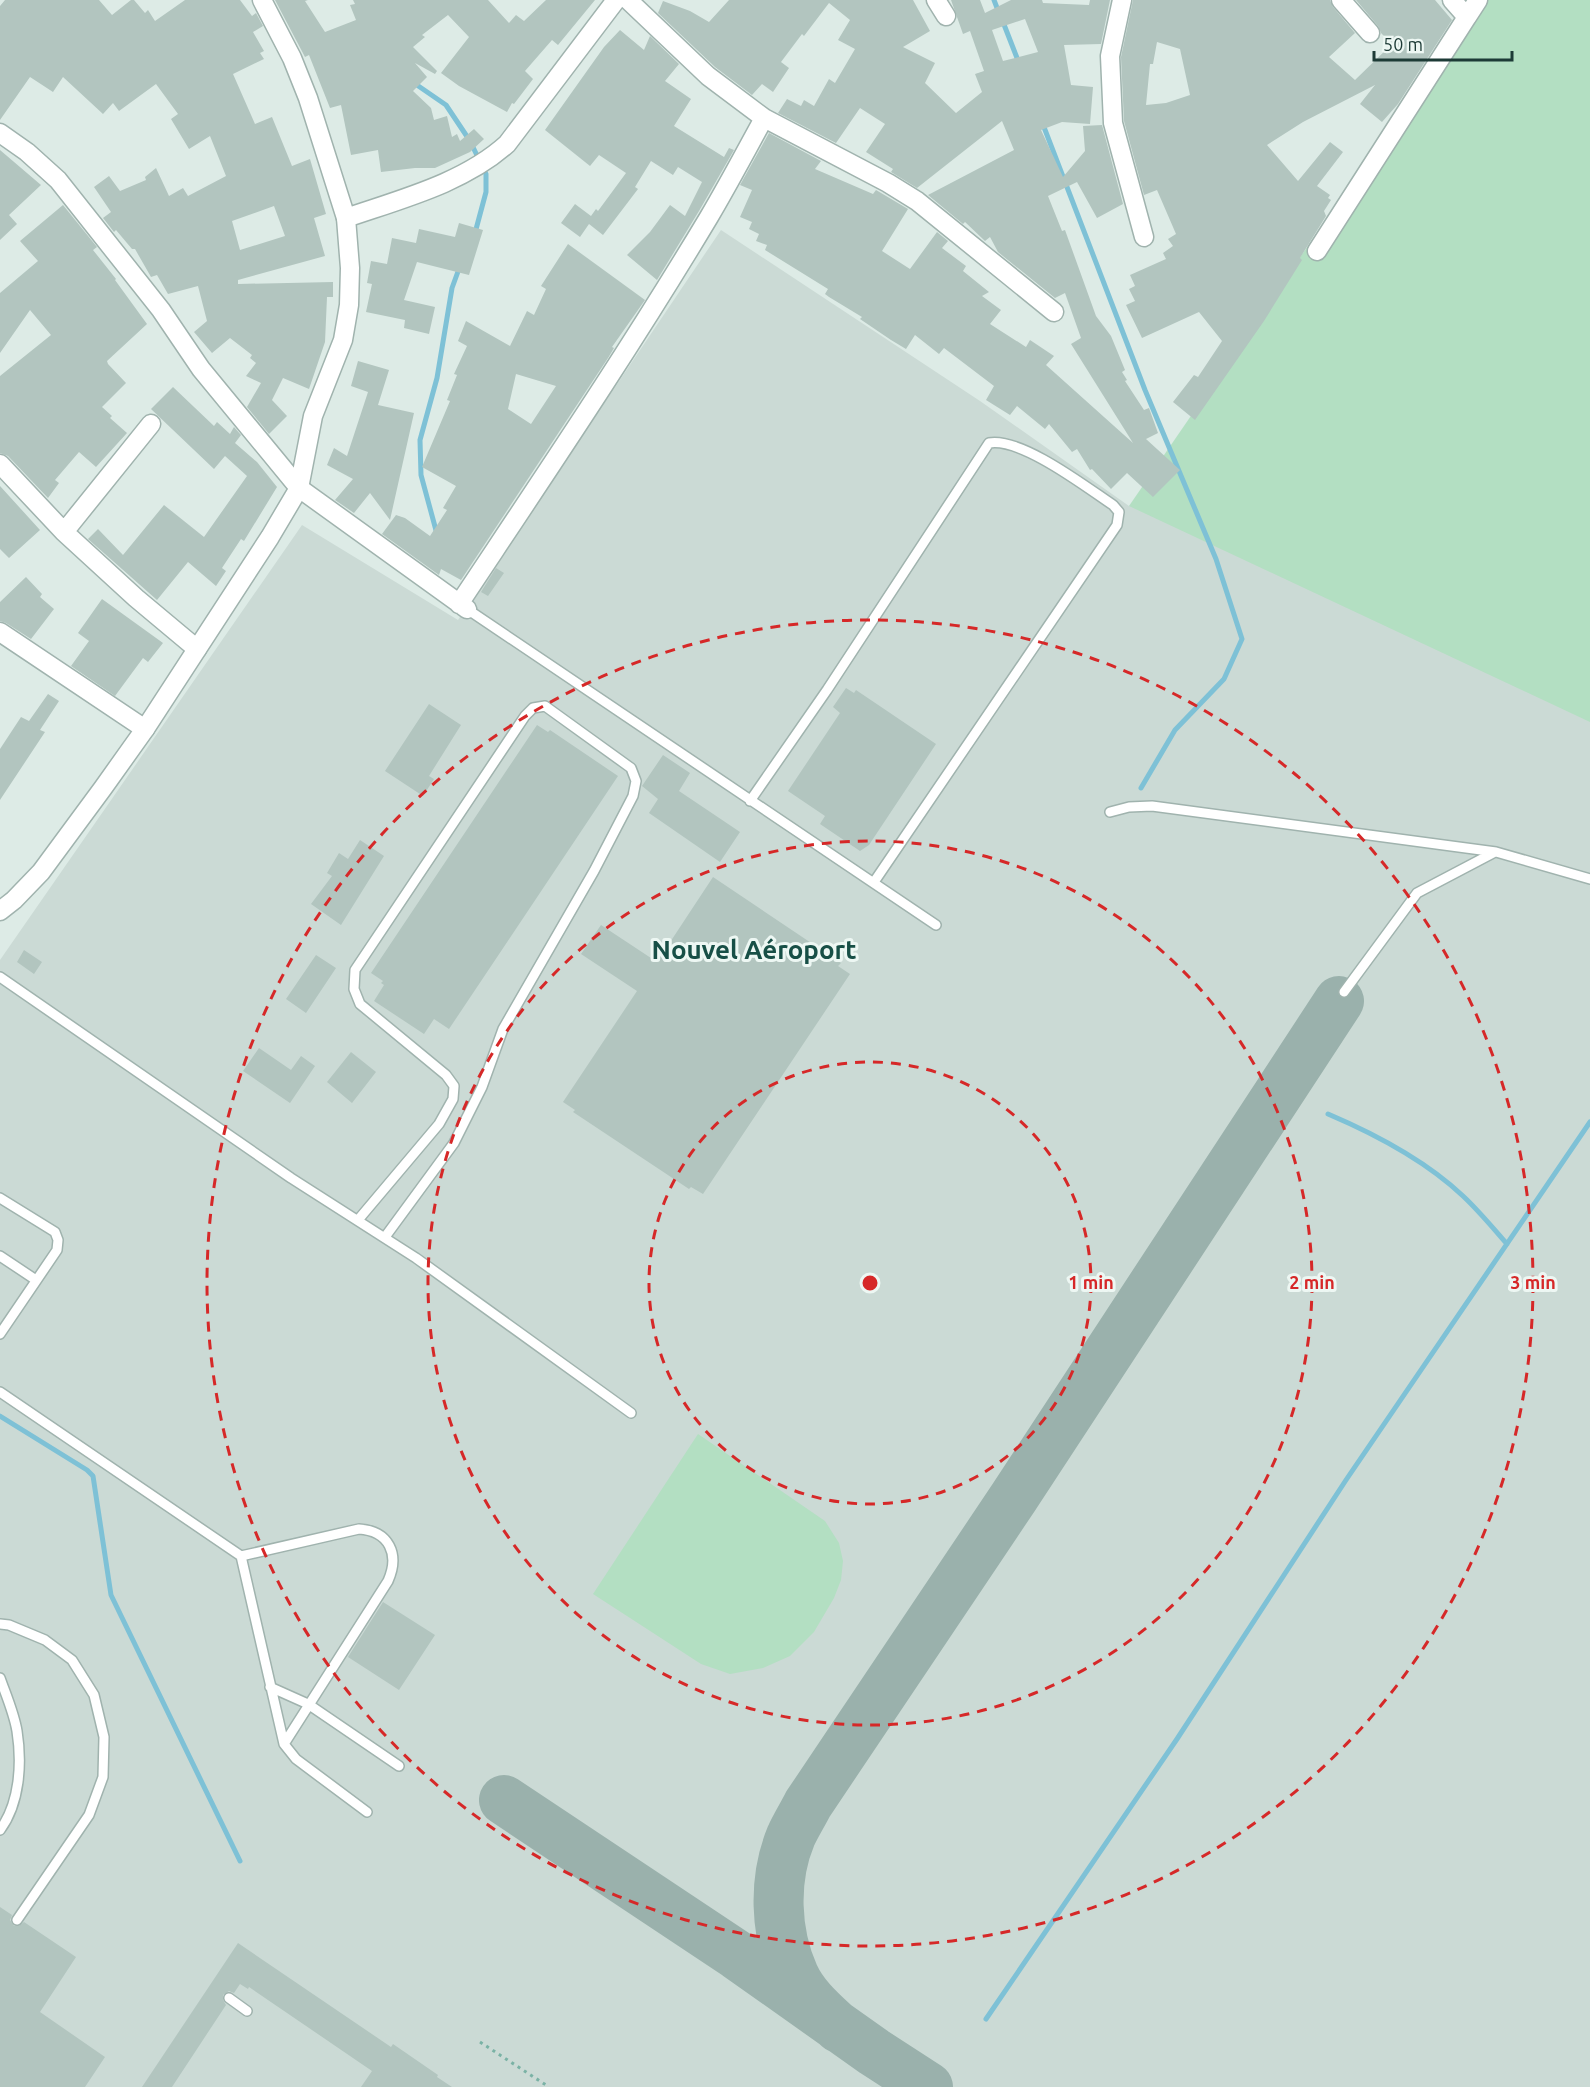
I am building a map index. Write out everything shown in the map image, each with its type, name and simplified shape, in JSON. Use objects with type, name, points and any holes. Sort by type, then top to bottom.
[{"type":"street","points":[[0,911],[41,872],[145,729],[270,537],[298,488],[314,417],[343,340],[349,305],[350,268],[346,218],[308,98],[292,58],[262,0]]},
{"type":"street","points":[[346,218],[418,194],[494,156],[507,144],[616,0]]},
{"type":"street","points":[[628,0],[708,76],[764,117],[888,183],[917,201],[1054,312]]},
{"type":"street","points":[[936,0],[946,16]]},
{"type":"street","points":[[1122,0],[1110,56],[1113,123],[1144,237]]},
{"type":"street","points":[[1341,0],[1370,33]]},
{"type":"street","points":[[1452,0],[1467,17]]},
{"type":"street","points":[[1317,251],[1478,0]]},
{"type":"street","points":[[0,133],[27,152],[58,180],[161,310],[201,369],[298,488],[463,606],[674,274],[710,215],[764,117]]},
{"type":"street","points":[[64,532],[151,424]]},
{"type":"street","points":[[0,464],[64,532],[136,598],[197,649]]},
{"type":"street","points":[[0,632],[145,729]]},
{"type":"lane","points":[[750,801],[827,690],[989,443],[999,441],[1042,458],[1113,505],[1119,512],[1117,525],[874,882]]},
{"type":"lane","points":[[463,606],[936,925]]},
{"type":"lane","points":[[358,1220],[439,1124],[453,1099],[454,1086],[446,1075],[360,1004],[354,989],[355,970],[525,716],[533,708],[545,706],[631,768],[636,781],[633,796],[594,870],[503,1029],[482,1087],[454,1143],[385,1238]]},
{"type":"lane","points":[[1110,812],[1129,807],[1152,806],[1496,852],[1590,879]]},
{"type":"lane","points":[[1344,992],[1417,893],[1496,852]]},
{"type":"lane","points":[[0,977],[281,1171],[385,1238],[631,1413]]},
{"type":"lane","points":[[0,1198],[56,1232],[58,1240],[57,1250],[0,1334]]},
{"type":"lane","points":[[0,1256],[36,1280]]},
{"type":"lane","points":[[0,1392],[241,1557],[284,1744],[296,1759],[368,1812]]},
{"type":"lane","points":[[241,1557],[359,1529],[378,1533],[392,1549],[393,1571],[388,1581],[284,1744]]},
{"type":"lane","points":[[0,1624],[9,1625],[45,1640],[72,1660],[94,1695],[104,1737],[103,1777],[89,1815],[16,1920]]},
{"type":"lane","points":[[0,1678],[17,1730],[20,1770],[14,1801],[0,1830]]},
{"type":"lane","points":[[270,1687],[308,1704],[399,1766]]},
{"type":"lane","points":[[229,1998],[247,2011]]},
{"type":"path","points":[[480,2042],[549,2087]]},
{"type":"shaded area","points":[[1590,0],[1590,2087],[0,2087],[0,960],[302,525],[458,620],[721,230],[980,401],[1129,506],[1198,481]]},
{"type":"green space","points":[[1477,0],[1590,0],[1590,722],[1129,506]]},
{"type":"green space","points":[[698,1434],[825,1521],[839,1543],[843,1561],[841,1580],[834,1598],[814,1632],[790,1656],[763,1668],[730,1674],[701,1664],[593,1594]]},
{"type":"building","points":[[5,0],[99,0],[112,15],[134,0],[145,13],[148,10],[155,21],[185,0],[240,0],[252,16],[256,13],[263,26],[253,32],[264,51],[260,53],[264,59],[233,74],[255,124],[272,117],[292,166],[310,159],[326,214],[314,218],[325,256],[238,280],[238,284],[333,282],[333,297],[327,297],[325,342],[309,389],[283,378],[272,400],[287,416],[269,434],[247,407],[261,383],[246,376],[256,363],[250,358],[252,355],[230,338],[212,353],[194,332],[207,321],[198,286],[168,294],[157,275],[151,277],[135,249],[132,249],[116,230],[114,232],[103,218],[111,212],[94,187],[109,176],[120,191],[146,180],[145,177],[156,168],[169,196],[183,188],[188,196],[226,176],[210,136],[189,149],[171,119],[178,114],[156,84],[119,111],[113,103],[103,114],[63,77],[53,92],[30,77],[0,120],[0,6]],"holes":[[[274,206],[285,236],[240,250],[232,221]]]},
{"type":"building","points":[[275,0],[308,0],[305,1],[325,32],[356,20],[350,5],[355,4],[353,0],[488,0],[509,23],[516,15],[524,21],[546,0],[595,0],[558,45],[552,40],[525,71],[533,79],[507,112],[459,86],[441,73],[469,37],[448,15],[422,35],[425,37],[413,47],[437,71],[435,74],[415,63],[427,77],[413,91],[431,108],[434,120],[447,116],[452,137],[457,134],[460,141],[474,129],[484,139],[470,152],[435,168],[381,172],[378,150],[351,155],[341,105],[330,108],[309,55],[305,57]]},
{"type":"building","points":[[729,0],[913,0],[930,31],[903,47],[935,63],[925,83],[956,113],[982,92],[975,74],[984,71],[970,31],[963,34],[951,0],[980,0],[985,13],[1011,0],[1042,0],[1043,3],[1089,5],[1090,0],[1110,0],[1101,44],[1064,45],[1071,85],[1093,87],[1090,124],[1062,122],[1041,130],[1063,177],[1085,151],[1083,126],[1102,125],[1123,204],[1097,218],[1077,182],[1048,196],[1062,231],[1065,230],[1096,316],[1111,336],[1125,370],[1122,372],[1127,380],[1125,381],[1144,410],[1149,408],[1158,433],[1146,439],[1180,470],[1153,497],[1127,473],[1111,489],[1092,469],[1090,470],[1077,449],[1072,452],[1049,424],[1045,429],[1017,406],[1010,415],[986,400],[994,386],[944,348],[939,354],[915,335],[906,349],[860,319],[862,317],[825,294],[828,289],[765,250],[767,245],[756,241],[759,234],[749,229],[752,222],[740,217],[752,190],[740,185],[769,133],[821,161],[815,169],[873,194],[876,190],[908,209],[882,251],[910,269],[937,232],[948,241],[942,248],[966,266],[963,271],[989,292],[982,296],[1001,310],[990,324],[1026,347],[1030,340],[1054,356],[1046,365],[1133,443],[1071,344],[1081,338],[1065,293],[1055,298],[998,252],[990,237],[985,241],[965,222],[963,224],[928,195],[1014,150],[1002,121],[917,188],[891,172],[893,169],[866,152],[885,124],[860,108],[836,143],[778,113],[787,99],[801,106],[804,100],[814,106],[829,79],[835,83],[855,49],[838,40],[850,20],[829,3],[781,62],[789,68],[773,92],[762,84],[752,95],[715,67],[658,13],[663,1],[690,11],[709,22]],"holes":[[[1025,19],[1038,52],[1003,61],[992,30]]]},
{"type":"building","points":[[1133,0],[1330,0],[1333,7],[1355,33],[1329,57],[1355,80],[1392,44],[1356,0],[1435,0],[1452,20],[1398,104],[1382,122],[1360,104],[1375,85],[1303,122],[1267,145],[1298,181],[1330,142],[1343,152],[1317,186],[1330,195],[1328,198],[1331,200],[1324,211],[1326,216],[1300,258],[1302,260],[1264,321],[1195,420],[1173,402],[1194,375],[1198,377],[1222,341],[1199,312],[1142,338],[1126,305],[1135,301],[1129,289],[1135,286],[1130,275],[1166,259],[1163,253],[1173,246],[1168,239],[1176,234],[1157,190],[1144,195],[1124,121],[1121,57]],"holes":[[[1157,42],[1180,49],[1190,95],[1166,103],[1146,105],[1150,64],[1153,64]]]},
{"type":"building","points":[[620,30],[644,50],[650,36],[679,64],[665,81],[691,99],[674,126],[724,157],[729,148],[734,150],[657,280],[627,255],[650,232],[670,205],[685,216],[702,182],[678,167],[673,175],[651,161],[635,187],[638,189],[603,235],[589,224],[580,237],[561,223],[575,204],[591,216],[596,209],[598,211],[626,173],[599,155],[590,166],[545,130],[604,47]]},
{"type":"building","points":[[0,150],[41,185],[9,215],[17,224],[0,240]]},
{"type":"building","points":[[63,205],[97,247],[93,250],[147,324],[107,361],[126,383],[102,407],[112,416],[110,418],[127,433],[96,467],[79,452],[55,480],[59,483],[48,498],[8,456],[0,453],[0,376],[51,335],[30,310],[0,353],[0,293],[38,261],[20,241]]},
{"type":"building","points":[[459,223],[483,230],[469,275],[417,262],[404,300],[435,307],[429,334],[404,328],[405,320],[366,312],[372,284],[367,283],[371,261],[387,264],[392,238],[416,243],[419,229],[455,237]]},
{"type":"building","points":[[568,244],[645,300],[461,580],[441,569],[439,575],[382,534],[396,515],[405,518],[430,536],[447,510],[443,508],[456,486],[422,467],[450,401],[447,400],[457,375],[454,374],[467,346],[458,341],[466,321],[510,346],[527,311],[534,315],[546,289],[541,286]],"holes":[[[516,374],[556,386],[531,424],[508,409]]]},
{"type":"building","points":[[358,361],[389,370],[378,405],[414,413],[390,520],[370,493],[354,513],[335,500],[353,479],[327,465],[334,448],[347,456],[368,392],[351,386]]},
{"type":"building","points":[[173,387],[214,426],[217,422],[230,434],[234,427],[241,435],[235,443],[257,462],[277,487],[244,541],[241,539],[222,568],[226,571],[216,586],[188,562],[157,600],[88,539],[98,529],[123,555],[164,505],[204,537],[247,476],[225,456],[214,469],[151,409]]},
{"type":"building","points":[[0,486],[40,530],[9,558],[0,549]]},
{"type":"building","points":[[496,568],[504,573],[488,596],[481,592]]},
{"type":"building","points":[[26,577],[42,594],[40,597],[54,609],[31,639],[0,621],[0,602]]},
{"type":"building","points":[[102,599],[163,643],[148,662],[143,658],[115,696],[71,666],[89,641],[78,633]]},
{"type":"building","points":[[846,688],[854,693],[856,690],[936,744],[869,845],[860,851],[820,824],[825,816],[788,791],[840,713],[833,707]]},
{"type":"building","points":[[48,694],[59,701],[40,730],[45,732],[0,800],[0,749],[21,717],[29,721]]},
{"type":"building","points":[[429,704],[461,725],[429,776],[434,779],[423,796],[385,771]]},
{"type":"building","points":[[537,725],[548,732],[550,730],[618,776],[449,1029],[434,1019],[424,1034],[374,1001],[384,985],[381,983],[383,981],[371,973]]},
{"type":"building","points":[[663,755],[690,773],[679,791],[740,832],[720,862],[649,813],[658,799],[642,786]]},
{"type":"building","points":[[360,840],[384,856],[341,925],[311,904],[332,876],[327,873],[339,853],[348,859]]},
{"type":"building","points":[[713,877],[841,963],[838,966],[850,974],[703,1194],[691,1187],[689,1189],[573,1112],[575,1110],[563,1102],[637,991],[581,954],[601,925],[657,962]]},
{"type":"building","points":[[24,950],[42,962],[34,974],[17,962]]},
{"type":"building","points":[[316,955],[336,968],[306,1013],[286,999]]},
{"type":"building","points":[[259,1048],[291,1070],[301,1056],[315,1066],[290,1103],[243,1071]]},
{"type":"building","points":[[351,1052],[376,1072],[352,1103],[327,1082]]},
{"type":"building","points":[[383,1602],[435,1635],[399,1690],[348,1657]]},
{"type":"building","points":[[0,1907],[12,1915],[10,1920],[14,1926],[19,1926],[24,1922],[76,1957],[40,2012],[105,2057],[85,2087],[0,2087]]},
{"type":"building","points":[[238,1943],[391,2047],[393,2044],[452,2087],[361,2087],[372,2071],[249,1987],[248,1989],[240,1984],[234,1993],[229,1991],[223,1995],[226,2005],[172,2087],[142,2087]]},
{"type":"waterway","points":[[994,0],[999,13]]},
{"type":"waterway","points":[[1003,22],[1019,63]]},
{"type":"waterway","points":[[414,83],[446,105],[470,141],[486,174],[486,192],[475,233]]},
{"type":"waterway","points":[[1042,122],[1145,390],[1216,559],[1242,639],[1224,679],[1175,730],[1141,788]]},
{"type":"waterway","points":[[437,534],[421,475],[420,440],[437,378],[452,288],[460,266]]},
{"type":"waterway","points":[[1328,1114],[1364,1130],[1433,1171],[1469,1202],[1507,1244]]},
{"type":"waterway","points":[[986,2019],[1177,1739],[1346,1480],[1590,1122]]},
{"type":"waterway","points":[[0,1416],[93,1476],[111,1595],[240,1861]]},
{"type":"taxiway","points":[[839,2028],[803,1990],[794,1975],[783,1942],[779,1888],[785,1853],[793,1832],[808,1804],[1014,1497],[1339,1001]]},
{"type":"taxiway","points":[[504,1800],[737,1955],[874,2052],[928,2087]]},
{"type":"district","name":"Nouvel Aéroport","points":[[754,950]]}]
